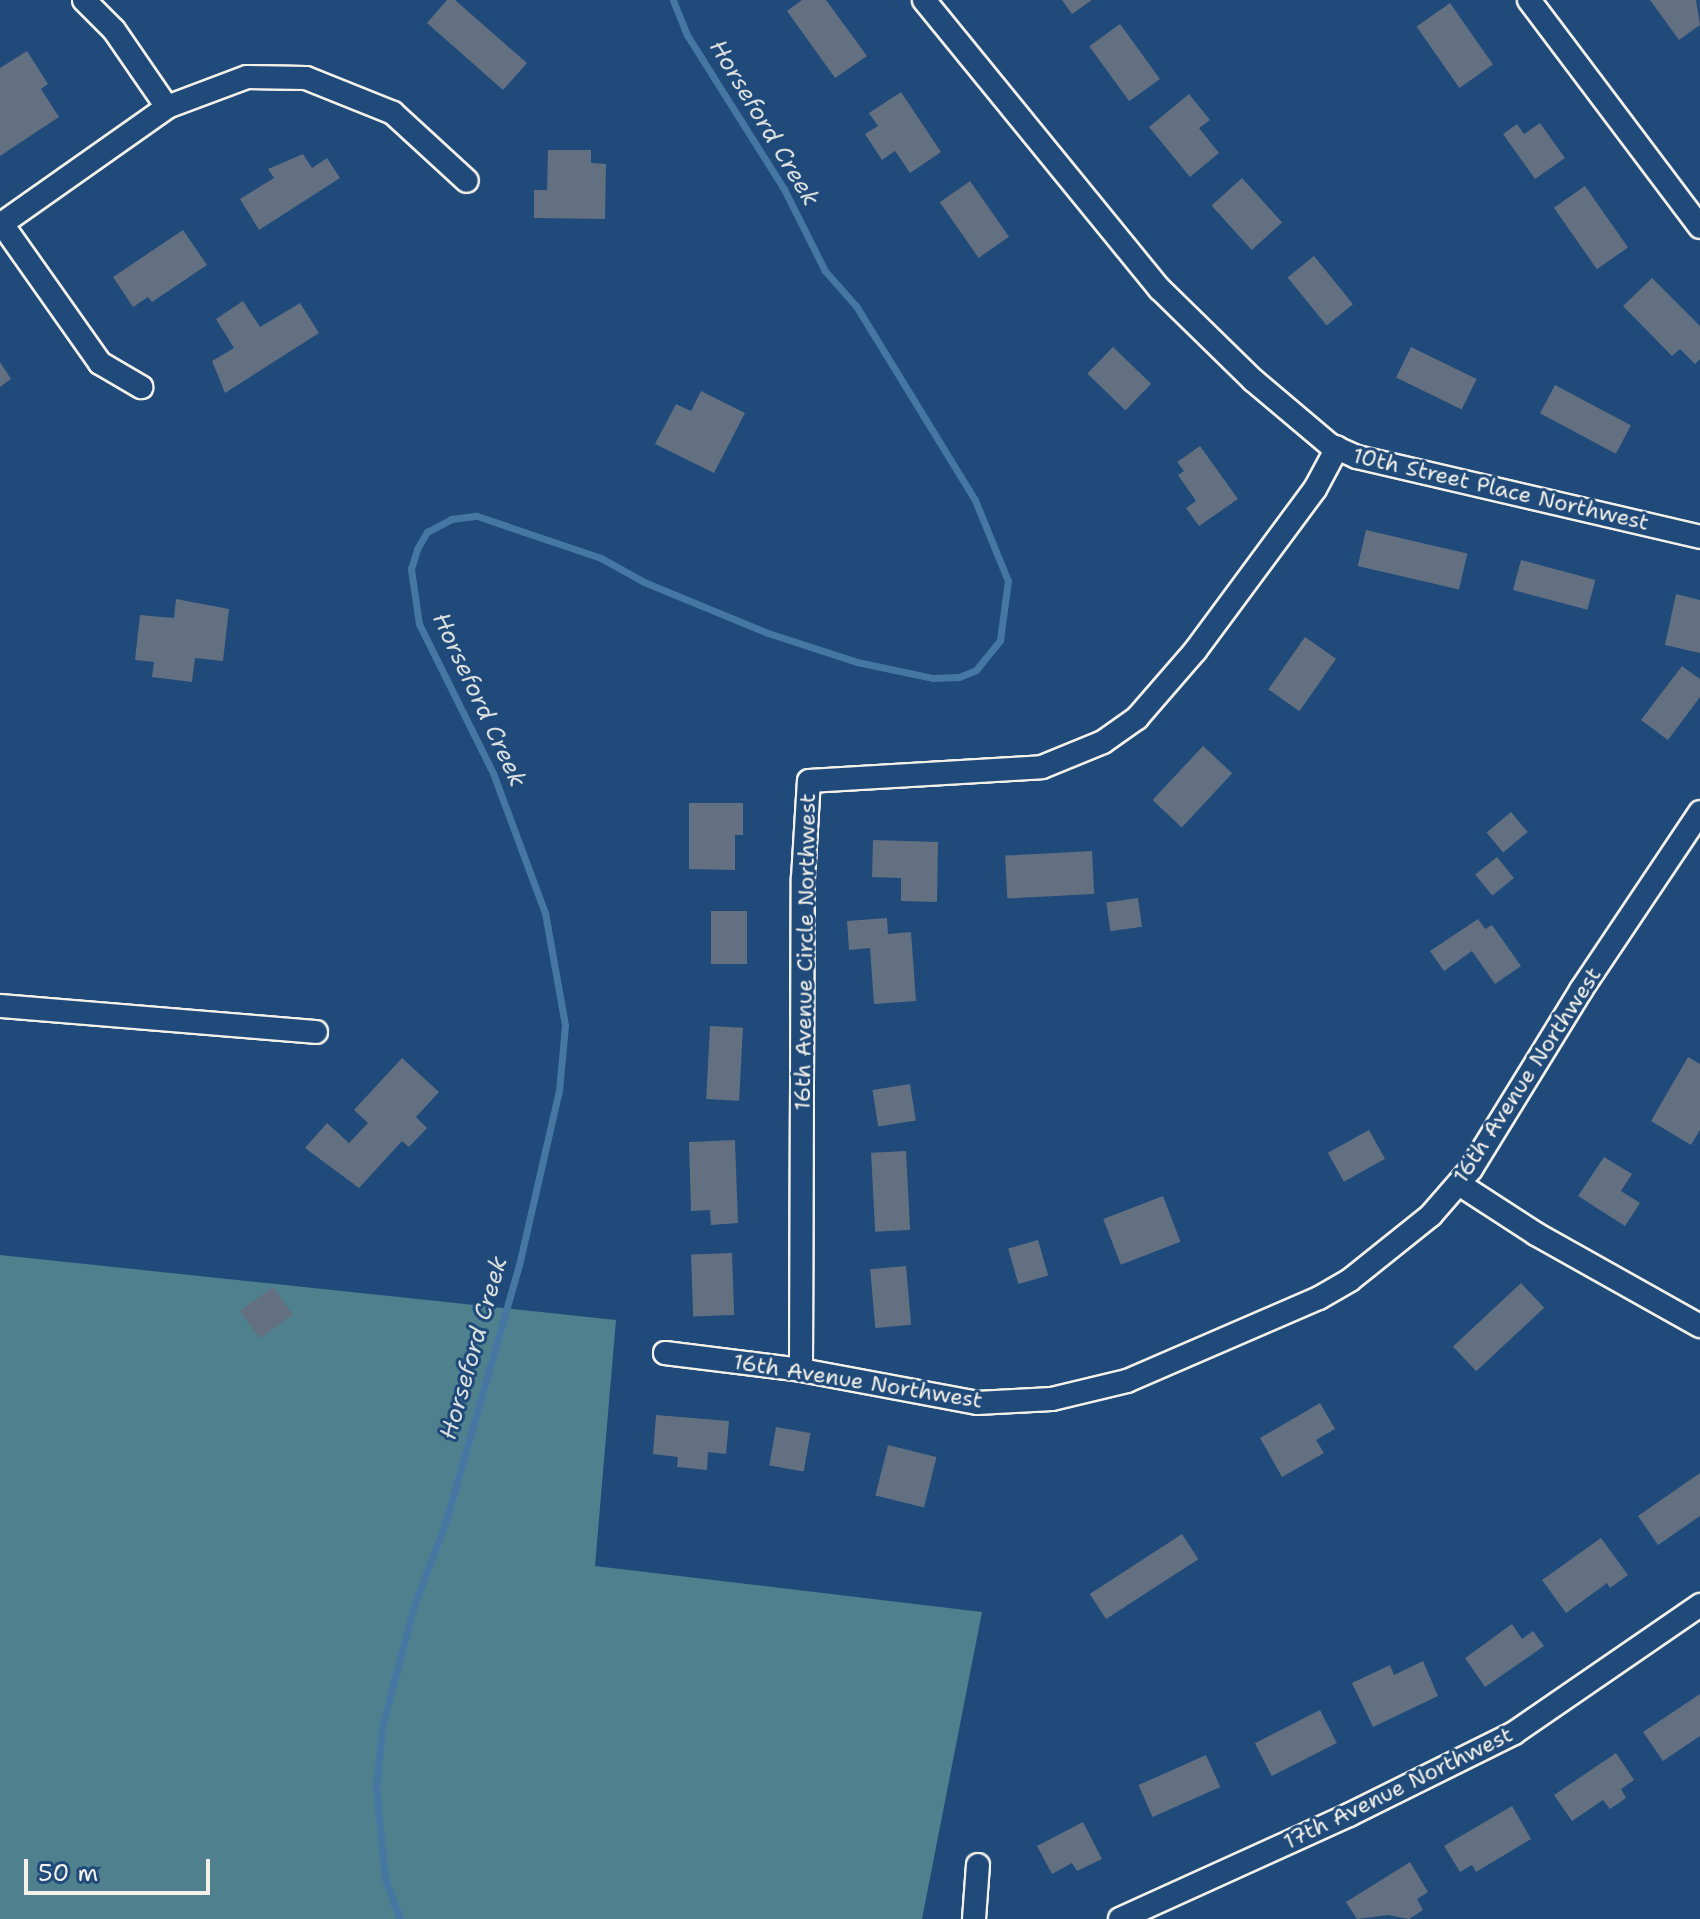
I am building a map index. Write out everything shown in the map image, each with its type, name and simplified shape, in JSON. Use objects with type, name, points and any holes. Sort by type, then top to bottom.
[{"type":"street","points":[[84,0],[114,30],[167,107]]},
{"type":"street","name":"10th Street Place Northwest","points":[[924,0],[1160,289],[1253,380],[1337,448],[1700,537]]},
{"type":"street","points":[[1529,0],[1700,227]]},
{"type":"street","points":[[141,387],[100,363],[1,224],[167,107],[247,77],[306,78],[393,113],[467,181]]},
{"type":"street","name":"16th Avenue Circle Northwest","points":[[801,1370],[803,878],[809,781],[1042,767],[1103,742],[1137,718],[1195,651],[1315,489],[1337,448]]},
{"type":"street","name":"16th Avenue Northwest","points":[[665,1353],[801,1370],[977,1403],[1052,1399],[1127,1381],[1267,1323],[1350,1280],[1431,1215],[1459,1184],[1700,812]]},
{"type":"street","points":[[0,1006],[316,1032]]},
{"type":"street","points":[[1459,1184],[1700,1326]]},
{"type":"street","name":"17th Avenue Northwest","points":[[1120,1919],[1349,1815],[1514,1733],[1700,1605]]},
{"type":"street","points":[[974,1919],[978,1865]]},
{"type":"green space","points":[[0,1255],[616,1320],[595,1566],[982,1612],[922,1919],[0,1919]]},
{"type":"building","points":[[447,0],[455,0],[527,63],[503,90],[427,23]]},
{"type":"building","points":[[802,0],[826,0],[867,56],[835,78],[787,11]]},
{"type":"building","points":[[1062,0],[1092,0],[1072,14]]},
{"type":"building","points":[[1650,0],[1696,0],[1700,25],[1679,40]]},
{"type":"building","points":[[1450,3],[1493,64],[1459,88],[1416,27]]},
{"type":"building","points":[[1120,24],[1160,79],[1129,101],[1089,46]]},
{"type":"building","points":[[27,51],[48,84],[41,89],[59,117],[0,156],[0,68]]},
{"type":"building","points":[[901,92],[941,152],[910,173],[895,151],[882,160],[865,134],[878,126],[869,113]]},
{"type":"building","points":[[1189,94],[1210,120],[1199,128],[1219,153],[1190,177],[1149,127]]},
{"type":"building","points":[[1540,123],[1565,158],[1535,179],[1503,134],[1517,124],[1524,134]]},
{"type":"building","points":[[548,150],[591,150],[591,163],[606,164],[605,219],[534,218],[534,190],[547,190]]},
{"type":"building","points":[[303,154],[312,168],[327,158],[340,178],[259,230],[240,199],[274,178],[268,169]]},
{"type":"building","points":[[1242,178],[1282,223],[1252,250],[1212,205]]},
{"type":"building","points":[[970,181],[1009,237],[979,258],[940,202]]},
{"type":"building","points":[[1585,186],[1628,247],[1597,269],[1554,208]]},
{"type":"building","points":[[183,230],[207,265],[152,302],[148,297],[133,307],[113,277]]},
{"type":"building","points":[[1314,256],[1353,304],[1327,326],[1288,277]]},
{"type":"building","points":[[1652,278],[1700,326],[1700,359],[1695,364],[1680,349],[1672,356],[1623,306]]},
{"type":"building","points":[[243,301],[260,327],[300,303],[319,333],[225,393],[212,361],[234,348],[216,319]]},
{"type":"building","points":[[1113,347],[1151,384],[1125,410],[1087,374]]},
{"type":"building","points":[[1411,347],[1477,379],[1462,410],[1396,378]]},
{"type":"building","points":[[0,362],[11,379],[0,387]]},
{"type":"building","points":[[1555,385],[1631,425],[1616,454],[1540,413]]},
{"type":"building","points":[[701,391],[745,413],[714,473],[655,444],[676,404],[691,411]]},
{"type":"building","points":[[1200,446],[1238,499],[1199,526],[1186,508],[1196,501],[1178,475],[1184,471],[1177,462]]},
{"type":"building","points":[[1366,530],[1467,553],[1459,589],[1358,566]]},
{"type":"building","points":[[1521,560],[1595,580],[1587,610],[1513,590]]},
{"type":"building","points":[[1676,594],[1700,600],[1700,653],[1665,645]]},
{"type":"building","points":[[176,599],[229,609],[223,661],[195,658],[192,682],[152,677],[154,662],[135,660],[140,615],[174,618]]},
{"type":"building","points":[[1305,637],[1336,659],[1299,711],[1268,689]]},
{"type":"building","points":[[1682,666],[1700,679],[1700,697],[1668,740],[1641,720]]},
{"type":"building","points":[[1203,746],[1232,773],[1182,827],[1153,800]]},
{"type":"building","points":[[689,803],[743,803],[743,835],[735,835],[735,870],[689,869]]},
{"type":"building","points":[[1511,812],[1528,832],[1503,852],[1486,833]]},
{"type":"building","points":[[873,840],[938,842],[937,902],[901,901],[901,878],[872,877]]},
{"type":"building","points":[[1092,851],[1094,894],[1007,898],[1005,856]]},
{"type":"building","points":[[1497,857],[1514,878],[1492,896],[1475,875]]},
{"type":"building","points":[[1138,898],[1142,927],[1110,931],[1106,902]]},
{"type":"building","points":[[711,911],[747,911],[747,964],[711,964]]},
{"type":"building","points":[[887,918],[888,934],[911,932],[916,1001],[874,1004],[870,948],[849,950],[847,921]]},
{"type":"building","points":[[1478,919],[1485,929],[1492,925],[1521,966],[1495,984],[1472,951],[1444,971],[1430,951]]},
{"type":"building","points":[[710,1026],[743,1028],[739,1101],[706,1099]]},
{"type":"building","points":[[1688,1057],[1700,1064],[1700,1130],[1691,1145],[1651,1121]]},
{"type":"building","points":[[402,1058],[439,1092],[416,1117],[427,1128],[409,1147],[402,1141],[359,1188],[305,1148],[327,1123],[349,1143],[368,1123],[354,1110]]},
{"type":"building","points":[[910,1084],[916,1121],[878,1126],[872,1090]]},
{"type":"building","points":[[1369,1130],[1385,1159],[1344,1182],[1328,1153]]},
{"type":"building","points":[[735,1140],[738,1223],[711,1225],[710,1210],[691,1211],[689,1142]]},
{"type":"building","points":[[906,1151],[910,1230],[875,1232],[871,1153]]},
{"type":"building","points":[[1604,1157],[1632,1174],[1621,1191],[1640,1203],[1625,1226],[1578,1196]]},
{"type":"building","points":[[1163,1196],[1181,1242],[1121,1265],[1103,1219]]},
{"type":"building","points":[[1038,1240],[1048,1276],[1018,1284],[1008,1249]]},
{"type":"building","points":[[732,1253],[734,1315],[693,1316],[691,1254]]},
{"type":"building","points":[[906,1266],[911,1325],[875,1328],[870,1269]]},
{"type":"building","points":[[1521,1283],[1544,1308],[1476,1371],[1453,1346]]},
{"type":"building","points":[[273,1287],[293,1315],[260,1339],[240,1311]]},
{"type":"building","points":[[1320,1403],[1335,1429],[1316,1440],[1324,1453],[1282,1477],[1260,1438]]},
{"type":"building","points":[[656,1415],[729,1421],[726,1454],[708,1452],[707,1470],[677,1467],[678,1457],[653,1454]]},
{"type":"building","points":[[776,1427],[810,1433],[804,1471],[769,1465]]},
{"type":"building","points":[[888,1445],[937,1457],[924,1508],[875,1495]]},
{"type":"building","points":[[1700,1473],[1700,1516],[1658,1545],[1638,1516]]},
{"type":"building","points":[[1182,1534],[1198,1559],[1106,1619],[1090,1594]]},
{"type":"building","points":[[1601,1538],[1628,1575],[1610,1588],[1607,1583],[1566,1613],[1542,1580]]},
{"type":"building","points":[[1512,1624],[1522,1639],[1533,1631],[1544,1646],[1485,1687],[1465,1658]]},
{"type":"building","points":[[1423,1661],[1438,1696],[1373,1727],[1352,1683],[1390,1665],[1394,1675]]},
{"type":"building","points":[[1700,1694],[1700,1736],[1663,1761],[1643,1732]]},
{"type":"building","points":[[1320,1710],[1337,1743],[1272,1776],[1255,1743]]},
{"type":"building","points":[[1616,1753],[1634,1780],[1621,1789],[1626,1798],[1610,1809],[1603,1800],[1572,1821],[1554,1795]]},
{"type":"building","points":[[1206,1755],[1220,1787],[1153,1817],[1138,1785]]},
{"type":"building","points":[[1512,1806],[1531,1839],[1476,1872],[1472,1865],[1460,1872],[1444,1846]]},
{"type":"building","points":[[1083,1822],[1102,1859],[1077,1871],[1072,1863],[1052,1874],[1037,1846]]},
{"type":"building","points":[[1410,1862],[1428,1892],[1417,1899],[1423,1910],[1409,1919],[1388,1915],[1357,1919],[1346,1902]]},
{"type":"waterway","name":"Horseford Creek","points":[[400,1919],[385,1878],[376,1787],[383,1723],[414,1606],[446,1521],[519,1265],[559,1091],[565,1025],[545,913],[493,773],[419,624],[411,569],[417,549],[427,532],[451,519],[477,516],[601,558],[644,582],[768,633],[857,662],[933,678],[959,677],[976,670],[1000,640],[1008,581],[975,500],[856,306],[825,271],[784,189],[687,35],[673,0]]}]
